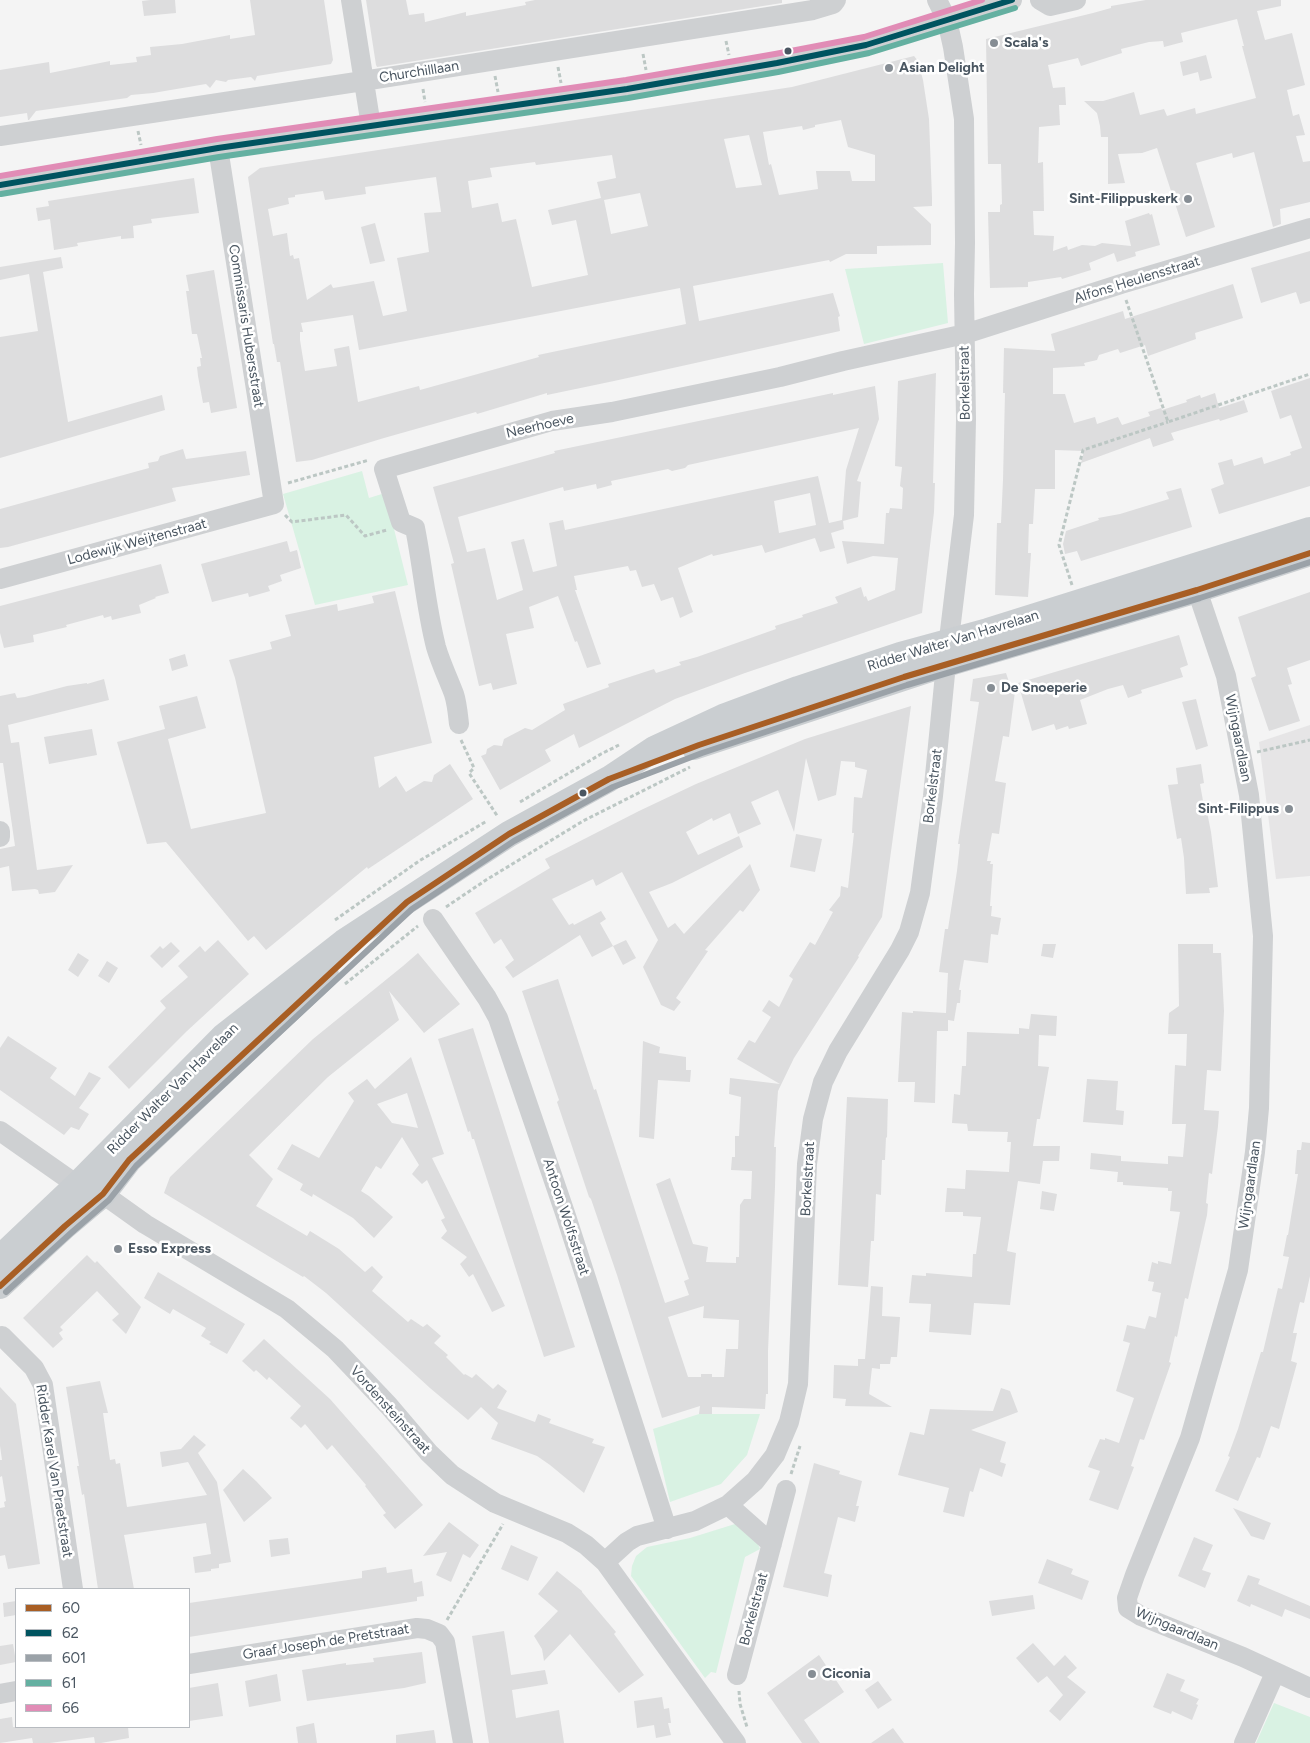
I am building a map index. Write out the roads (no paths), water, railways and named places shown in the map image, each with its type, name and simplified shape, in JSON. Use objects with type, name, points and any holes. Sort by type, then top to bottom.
[{"type":"main road","name":"Ridder Walter Van Havrelaan","points":[[947,653],[1078,603],[1310,530]]},
{"type":"main road","name":"Ridder Walter Van Havrelaan","points":[[0,1258],[77,1185],[224,1036],[344,942],[509,834],[609,779],[654,749],[722,717],[900,655],[947,653],[1197,590],[1310,553]]},
{"type":"main road","name":"Ridder Walter Van Havrelaan","points":[[0,1286],[103,1194],[129,1160],[407,902]]},
{"type":"street","points":[[351,0],[370,126]]},
{"type":"street","name":"Churchilllaan","points":[[0,136],[813,10],[832,4],[836,0]]},
{"type":"street","name":"Borkelstraat","points":[[605,1562],[627,1542],[637,1536],[705,1517],[728,1505],[741,1495],[764,1471],[775,1455],[791,1414],[798,1384],[807,1164],[812,1119],[823,1082],[838,1051],[909,932],[920,893],[933,796],[947,653],[964,515],[966,420],[964,119],[953,47],[946,20],[937,0]]},
{"type":"street","points":[[0,185],[218,148],[564,98],[732,70],[866,45],[1012,0]]},
{"type":"street","points":[[1040,0],[1050,6],[1076,0]]},
{"type":"street","name":"Commissaris Hubersstraat","points":[[218,148],[273,496]]},
{"type":"street","name":"Alfons Heulensstraat","points":[[964,334],[1121,284],[1310,228]]},
{"type":"street","name":"Neerhoeve","points":[[459,724],[454,695],[447,681],[436,646],[428,612],[415,528],[402,522],[384,469],[552,421],[612,412],[780,378],[843,361],[964,334]]},
{"type":"street","name":"Lodewijk Weijtenstraat","points":[[0,579],[273,496]]},
{"type":"street","name":"Wijngaardlaan","points":[[1197,590],[1226,676],[1249,795],[1263,936],[1259,1098],[1255,1152],[1238,1270],[1190,1438],[1128,1598],[1128,1608],[1141,1616],[1243,1657],[1276,1673]]},
{"type":"street","points":[[0,832],[0,837]]},
{"type":"street","name":"Antoon Wolfsstraat","points":[[432,918],[487,998],[498,1018],[565,1213],[667,1529]]},
{"type":"street","name":"Vordensteinstraat","points":[[0,1131],[77,1185],[103,1194],[145,1224],[287,1310],[335,1349],[389,1406],[439,1464],[477,1492],[511,1510],[567,1532],[586,1545],[605,1562],[734,1739]]},
{"type":"street","name":"Ridder Karel Van Praetstraat","points":[[2,1336],[34,1368],[42,1384],[74,1588]]},
{"type":"street","name":"Borkelstraat","points":[[737,1675],[786,1490]]},
{"type":"street","points":[[728,1505],[772,1544]]},
{"type":"street","name":"Graaf Joseph de Pretstraat","points":[[190,1664],[416,1628],[427,1629],[439,1634],[445,1642],[463,1743]]},
{"type":"street","points":[[1244,1743],[1276,1673],[1310,1688]]},
{"type":"street","points":[[0,1694],[15,1691]]},
{"type":"place","name":"Scala's","points":[[994,43]]},
{"type":"place","name":"Asian Delight","points":[[889,68]]},
{"type":"place","name":"Sint-Filippuskerk","points":[[1188,199]]},
{"type":"place","name":"De Snoeperie","points":[[991,688]]},
{"type":"place","name":"Sint-Filippus","points":[[1289,809]]},
{"type":"place","name":"Esso Express","points":[[118,1249]]},
{"type":"place","name":"Ciconia","points":[[812,1674]]}]
